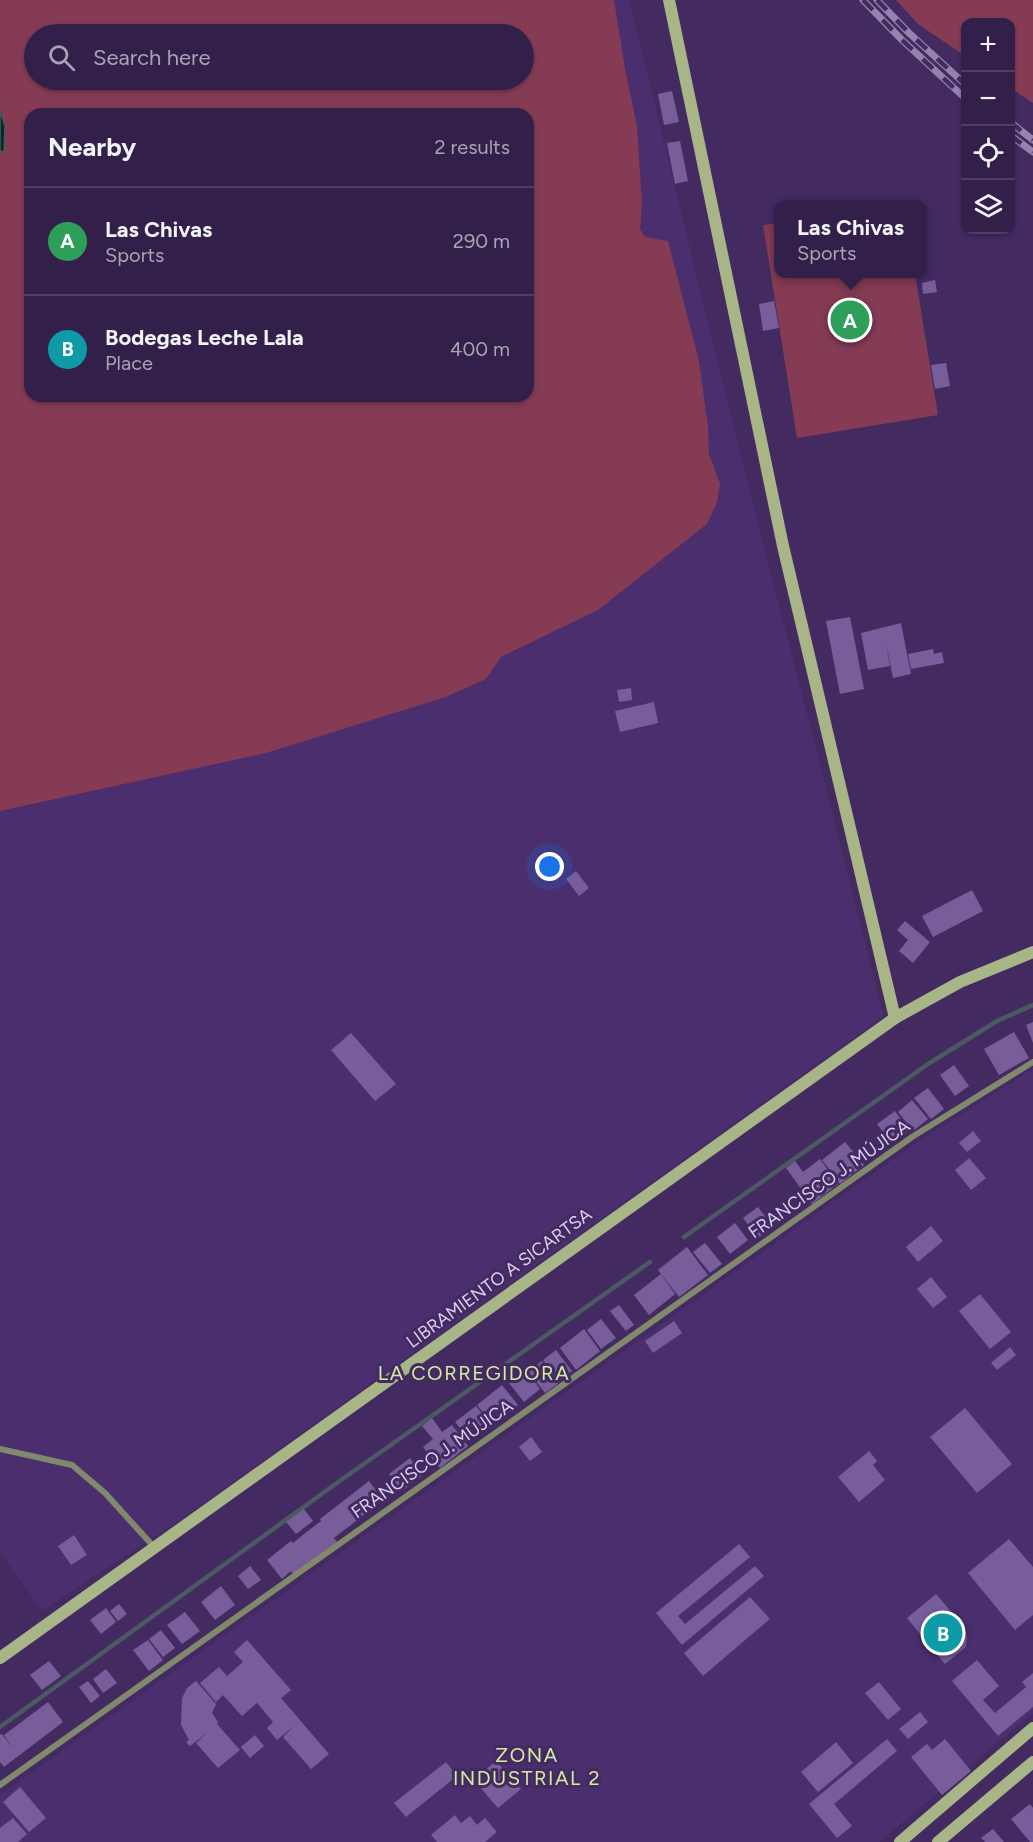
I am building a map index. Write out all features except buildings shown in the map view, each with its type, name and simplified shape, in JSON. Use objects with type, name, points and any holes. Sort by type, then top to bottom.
[{"type":"main road","points":[[669,0],[783,546],[895,1018]]},
{"type":"main road","name":"LIBRAMIENTO A SICARTSA","points":[[0,1658],[895,1018],[960,982],[1033,952]]},
{"type":"main road","points":[[900,1842],[1033,1728]]},
{"type":"main road","points":[[938,1842],[1033,1762]]},
{"type":"street","name":"FRANCISCO J. MÚJICA","points":[[0,1785],[912,1137],[1033,1062]]},
{"type":"street","points":[[0,1449],[72,1465],[105,1493],[154,1547]]},
{"type":"shaded area","points":[[0,0],[629,0],[741,456],[884,1016],[180,1520],[42,1611],[0,1552]]},
{"type":"shaded area","points":[[0,0],[614,0],[637,126],[642,204],[640,229],[645,237],[668,241],[699,361],[708,427],[709,454],[720,484],[717,502],[707,524],[598,610],[501,657],[486,679],[446,697],[266,753],[0,811],[0,151],[3,152],[0,110]]},
{"type":"shaded area","points":[[896,0],[1033,0],[1033,103],[1015,91],[1015,18],[961,18],[961,53],[918,24]]},
{"type":"shaded area","points":[[0,110],[5,126],[4,152],[0,151]]},
{"type":"shaded area","points":[[774,224],[774,278],[916,278],[938,415],[797,438],[763,225]]},
{"type":"shaded area","points":[[1033,1069],[1033,1713],[879,1842],[0,1842],[0,1795],[916,1143]]},
{"type":"waterway","points":[[684,1237],[928,1064],[997,1021],[1033,1005]]},
{"type":"waterway","points":[[0,1727],[334,1485],[650,1262]]},
{"type":"railway","points":[[863,0],[961,94]]},
{"type":"railway","points":[[877,0],[961,80]]},
{"type":"railway","points":[[1015,126],[1033,140]]},
{"type":"railway","points":[[1015,139],[1033,152]]},
{"type":"place","name":"Las Chivas","points":[[850,320]]},
{"type":"place","name":"Bodegas Leche Lala","points":[[943,1633]]},
{"type":"district","name":"LA CORREGIDORA","points":[[474,1373]]},
{"type":"district","name":"ZONA INDUSTRIAL 2","points":[[527,1766]]}]
